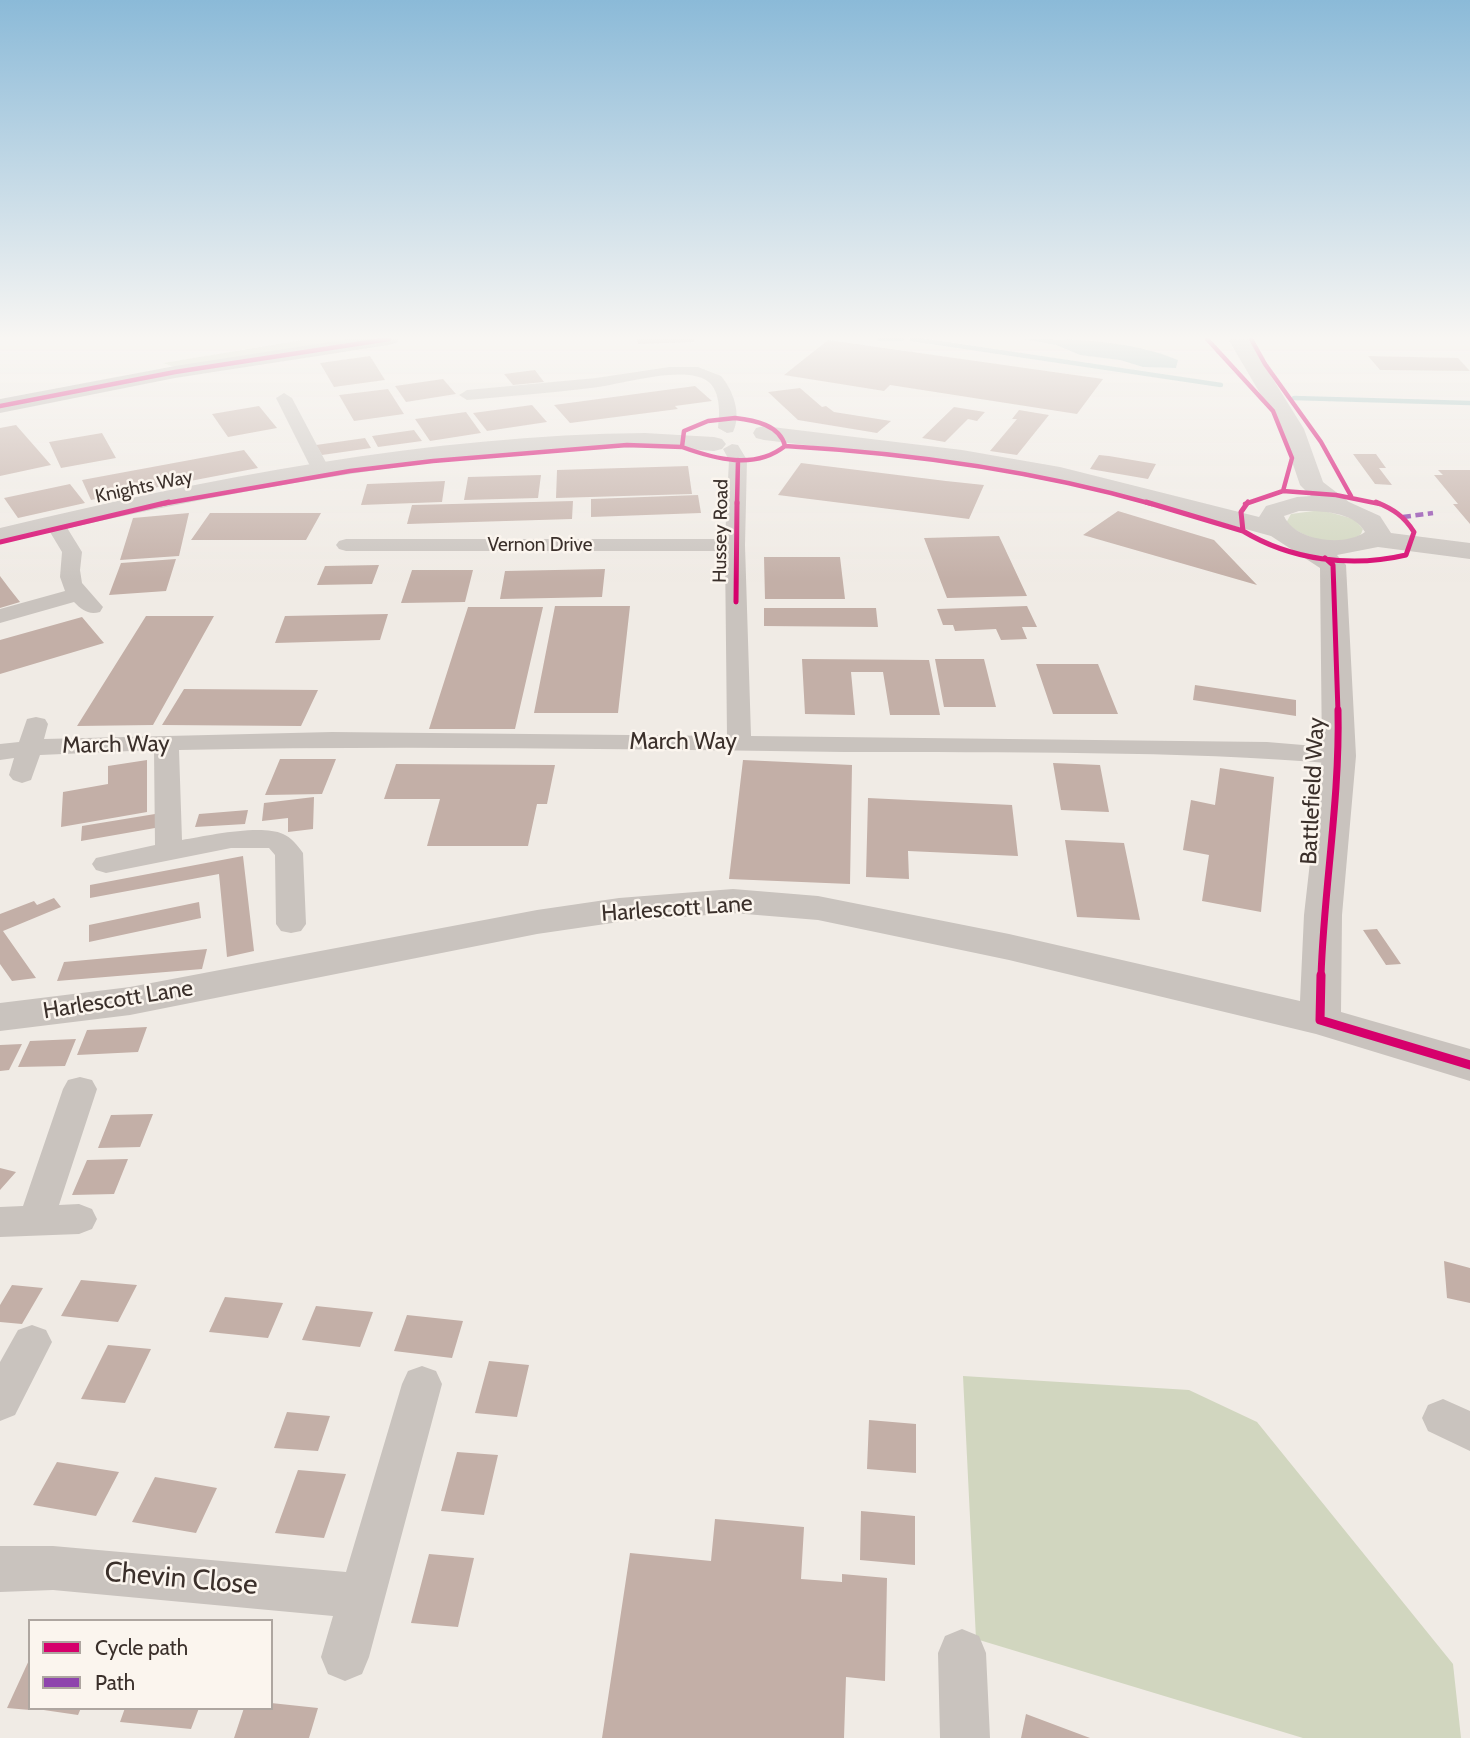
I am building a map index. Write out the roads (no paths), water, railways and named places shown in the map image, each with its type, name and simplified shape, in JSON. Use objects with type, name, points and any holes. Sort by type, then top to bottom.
[{"type":"street","points":[[295,420],[321,470]]},
{"type":"street","points":[[731,420],[738,438]]},
{"type":"street","points":[[1289,420],[1297,432],[1307,458],[1292,514]]},
{"type":"street","name":"Hussey Road","points":[[738,438],[735,545],[739,741]]},
{"type":"street","name":"Knights Way","points":[[0,536],[212,488],[321,470],[515,447],[668,439],[805,440],[962,457],[1060,474],[1219,513],[1243,522],[1292,514]]},
{"type":"street","points":[[1292,514],[1340,507],[1369,534]]},
{"type":"street","points":[[1292,514],[1332,547],[1369,534],[1470,551]]},
{"type":"street","points":[[1292,514],[1333,565],[1369,534]]},
{"type":"street","points":[[0,616],[84,601],[68,573],[72,552],[54,522]]},
{"type":"street","name":"Vernon Drive","points":[[346,544],[735,545]]},
{"type":"street","name":"Battlefield Way","points":[[1320,1020],[1323,915],[1339,757],[1333,565]]},
{"type":"street","name":"March Way","points":[[22,775],[27,748],[36,723]]},
{"type":"street","name":"March Way","points":[[0,752],[27,748],[322,739],[739,741],[1267,750],[1339,757]]},
{"type":"street","points":[[166,743],[169,850]]},
{"type":"street","points":[[106,864],[169,850],[255,839],[276,840],[289,853],[291,925]]},
{"type":"street","name":"Harlescott Lane","points":[[0,1017],[131,1001],[537,922],[619,910],[733,901],[818,908],[1009,947],[1320,1020],[1470,1065]]},
{"type":"street","points":[[36,1221],[80,1089]]},
{"type":"street","points":[[0,1222],[79,1219]]},
{"type":"street","points":[[0,1402],[32,1342]]},
{"type":"street","points":[[345,1657],[422,1384]]},
{"type":"street","name":"Chevin Close","points":[[0,1569],[52,1567],[361,1596]]},
{"type":"street","points":[[962,1653],[965,1738]]}]
